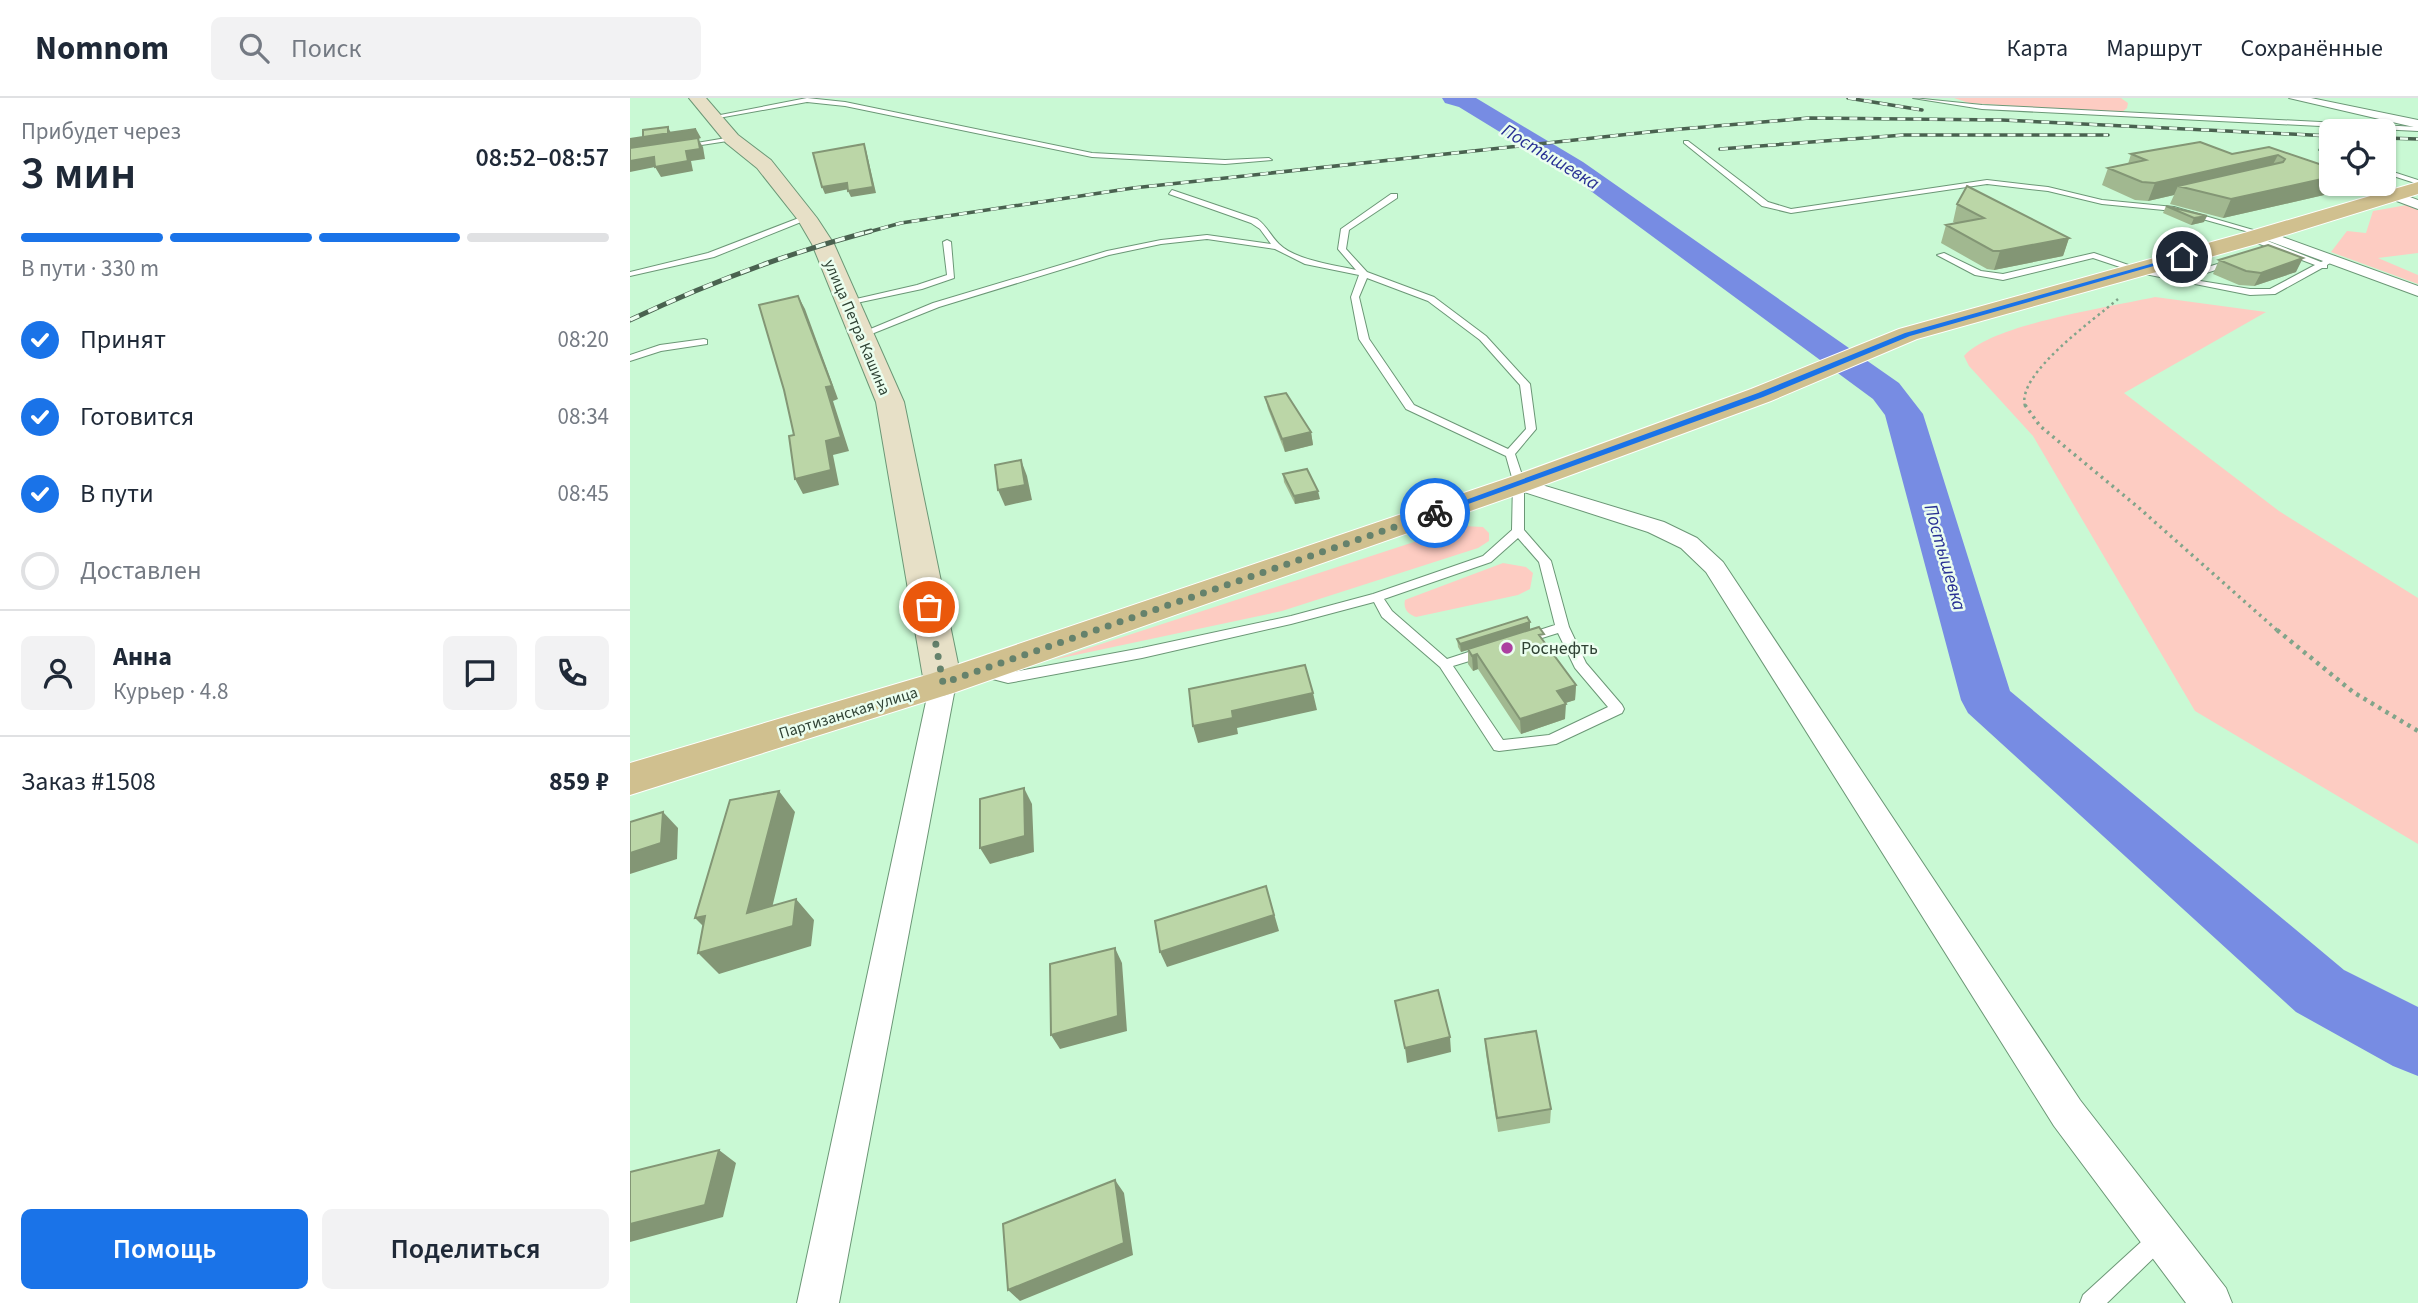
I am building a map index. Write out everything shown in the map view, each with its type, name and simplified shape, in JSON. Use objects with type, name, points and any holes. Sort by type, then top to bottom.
[{"type":"main road","name":"улица Петра Кашина","points":[[705,107],[732,139],[764,164],[807,218],[823,244],[890,402],[960,677]]},
{"type":"main road","name":"Партизанская улица","points":[[2396,193],[2418,188]]},
{"type":"main road","name":"Партизанская улица","points":[[630,779],[960,677],[1514,469],[1760,395],[1908,334],[2109,276],[2264,243],[2386,196]]},
{"type":"street","points":[[2295,98],[2418,126]]},
{"type":"street","points":[[2396,196],[2418,205]]},
{"type":"street","points":[[2264,243],[2418,291]]},
{"type":"street","points":[[1514,469],[1689,543],[1715,567],[2067,1113],[2211,1303]]},
{"type":"street","points":[[818,1303],[960,677]]},
{"type":"lane","points":[[1916,98],[1982,107],[2418,126]]},
{"type":"lane","points":[[705,107],[807,100],[845,104],[1092,155],[1198,161],[1269,160]]},
{"type":"lane","points":[[668,148],[732,139]]},
{"type":"lane","points":[[1686,142],[1766,204],[1778,209],[1791,211],[1987,182],[2048,188],[2102,202],[2143,204],[2199,215],[2264,243]]},
{"type":"lane","points":[[2396,175],[2418,182]]},
{"type":"lane","points":[[1172,192],[1254,221],[1263,227],[1277,247]]},
{"type":"lane","points":[[1364,274],[1342,248],[1345,229],[1394,196]]},
{"type":"lane","points":[[2143,204],[2169,199]]},
{"type":"lane","points":[[630,274],[711,254],[807,218]]},
{"type":"lane","points":[[861,335],[936,305],[1107,253],[1161,242],[1208,237],[1277,247],[1308,262],[1364,274],[1431,299],[1483,338],[1525,384],[1531,429],[1514,469],[1518,531],[1545,561],[1562,628],[1580,665],[1617,709],[1551,740],[1499,746],[1445,664],[1387,614],[1377,597]]},
{"type":"lane","points":[[847,302],[919,288],[951,276],[947,242]]},
{"type":"lane","points":[[1941,254],[1975,274],[1989,277],[2094,255],[2135,270],[2250,292],[2272,292],[2329,262]]},
{"type":"lane","points":[[2178,279],[2240,260]]},
{"type":"lane","points":[[1364,274],[1356,297],[1364,339],[1410,407],[1514,469]]},
{"type":"lane","points":[[630,358],[660,348],[705,342]]},
{"type":"lane","points":[[960,677],[1008,678],[1142,653],[1291,620],[1377,597],[1487,559],[1518,531]]},
{"type":"lane","points":[[1445,664],[1562,628]]},
{"type":"lane","points":[[2091,1303],[2161,1237]]},
{"type":"path","points":[[2109,276],[2127,291],[2031,377],[2023,396],[2028,412],[2040,426],[2139,508],[2312,661],[2354,692],[2418,731]]},
{"type":"shaded area","points":[[1954,98],[2121,98],[2128,103],[2121,113],[1969,103]]},
{"type":"shaded area","points":[[2407,205],[2418,209],[2418,253],[2378,258],[2418,275],[2418,284],[2331,252],[2347,231],[2366,233],[2373,211]]},
{"type":"shaded area","points":[[2155,297],[2266,312],[2124,393],[2279,511],[2418,598],[2418,844],[2195,711],[2033,436],[1969,366],[1964,356],[1978,345],[2025,326]]},
{"type":"shaded area","points":[[1463,526],[1483,527],[1489,533],[1489,541],[1478,548],[1282,611],[1052,660]]},
{"type":"shaded area","points":[[1503,563],[1526,567],[1533,573],[1530,589],[1518,595],[1416,617],[1405,609],[1405,600]]},
{"type":"building","points":[[668,127],[668,133],[696,129],[630,139],[643,137],[643,130]]},
{"type":"building","points":[[698,138],[700,149],[686,151],[688,161],[655,167],[654,157],[630,161],[630,148]]},
{"type":"building","points":[[2200,142],[2232,154],[2269,147],[2319,164],[2319,180],[2231,199],[2178,186],[2283,162],[2285,159],[2278,155],[2155,183],[2142,182],[2108,168],[2146,160],[2131,154]]},
{"type":"building","points":[[864,144],[873,187],[848,191],[847,183],[822,187],[813,153]]},
{"type":"building","points":[[1967,186],[2069,238],[1993,251],[1946,225],[1984,218],[1957,204]]},
{"type":"building","points":[[2166,206],[2207,216],[2194,218]]},
{"type":"building","points":[[2268,245],[2303,258],[2261,273],[2246,271],[2219,260]]},
{"type":"building","points":[[798,296],[832,386],[826,387],[841,437],[826,441],[831,470],[795,479],[789,436],[794,435],[759,305]]},
{"type":"building","points":[[1286,393],[1311,432],[1282,439],[1265,397]]},
{"type":"building","points":[[1021,460],[1025,485],[998,490],[995,465]]},
{"type":"building","points":[[1307,469],[1318,491],[1294,496],[1283,474]]},
{"type":"building","points":[[1527,617],[1530,622],[1460,644],[1457,639]]},
{"type":"building","points":[[1539,627],[1544,634],[1539,635],[1576,685],[1557,691],[1566,704],[1520,719],[1477,654],[1472,656],[1468,649]]},
{"type":"building","points":[[1305,665],[1313,693],[1232,711],[1233,718],[1193,726],[1189,689]]},
{"type":"building","points":[[1024,788],[1025,836],[980,848],[980,799]]},
{"type":"building","points":[[779,791],[747,913],[796,899],[793,926],[698,953],[705,916],[695,918],[730,800]]},
{"type":"building","points":[[663,812],[661,843],[630,853],[630,822]]},
{"type":"building","points":[[1266,886],[1274,915],[1160,952],[1155,921]]},
{"type":"building","points":[[1115,948],[1118,1016],[1051,1035],[1050,964]]},
{"type":"building","points":[[1438,990],[1450,1037],[1405,1048],[1395,1001]]},
{"type":"building","points":[[1536,1031],[1551,1109],[1497,1118],[1485,1039]]},
{"type":"building","points":[[719,1150],[705,1205],[630,1224],[630,1172]]},
{"type":"building","points":[[1115,1180],[1124,1243],[1008,1290],[1003,1224]]},
{"type":"waterway","name":"Постышевка","points":[[1453,98],[1467,102],[1574,167],[1886,391],[1904,414],[1987,700],[2320,991],[2418,1043]]},
{"type":"railway","points":[[1848,98],[1922,110]]},
{"type":"railway","points":[[865,233],[901,223],[1133,188],[1658,131],[1809,118],[2002,120],[2319,135]]},
{"type":"railway","points":[[1720,149],[1904,135],[2108,135]]},
{"type":"railway","points":[[2396,138],[2418,139]]},
{"type":"railway","points":[[630,320],[749,270],[871,231]]},
{"type":"way so far","points":[[929,607],[943,683],[1435,513]]},
{"type":"place","name":"Роснефть","points":[[1507,648]]},
{"type":"route","points":[[1435,513],[1760,395],[1908,334],[2182,257]]}]
